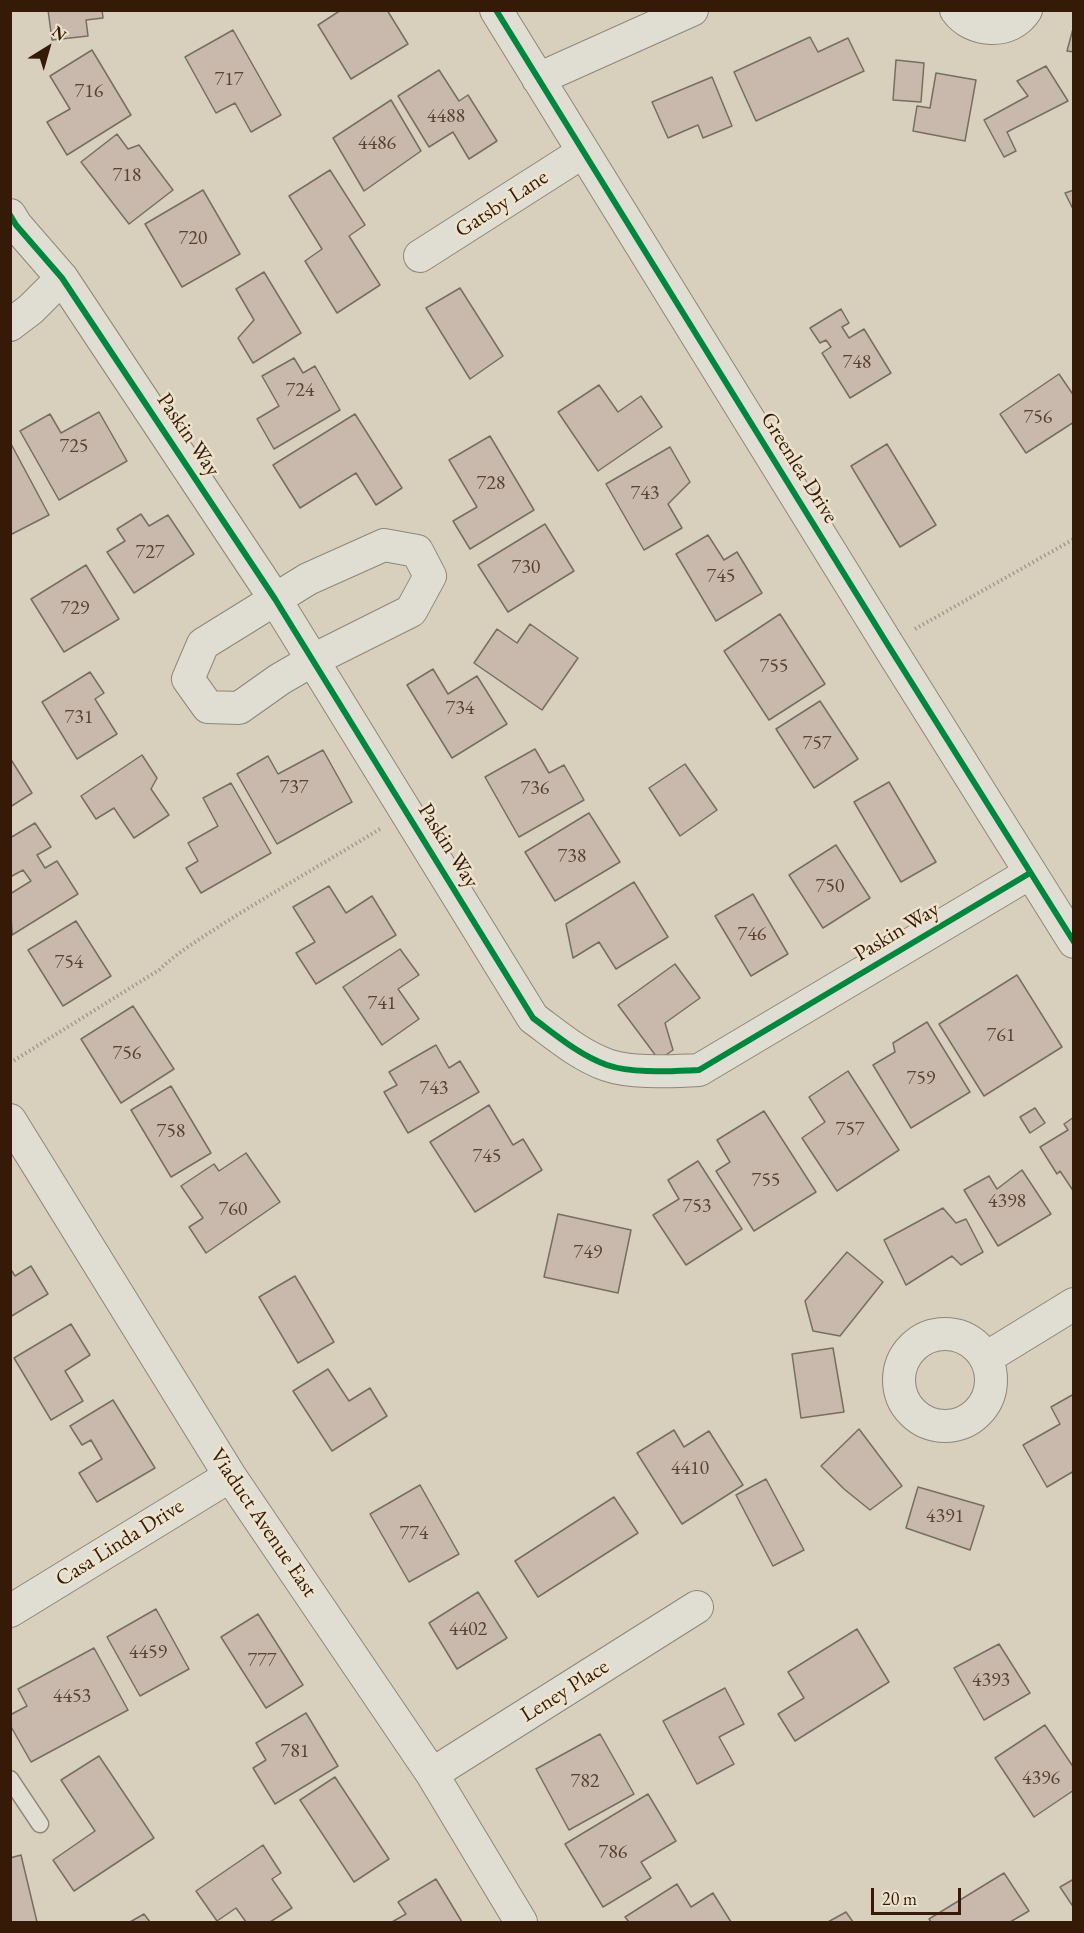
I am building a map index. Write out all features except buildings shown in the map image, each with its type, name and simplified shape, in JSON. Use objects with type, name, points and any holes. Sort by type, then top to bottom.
[{"type":"street","name":"Greenlea Drive","points":[[496,10],[1074,942]]},
{"type":"street","points":[[538,79],[692,10]]},
{"type":"street","points":[[956,10],[960,16],[975,26],[992,29],[1009,25],[1026,10]]},
{"type":"street","name":"Gatsby Lane","points":[[420,256],[583,152]]},
{"type":"street","name":"Paskin Way","points":[[12,224],[62,278],[275,599],[533,1018],[576,1050],[608,1066],[650,1071],[699,1070],[1030,873]]},
{"type":"street","points":[[10,325],[31,309],[62,278]]},
{"type":"street","points":[[384,545],[417,551],[430,576],[411,610],[312,660],[239,708],[208,707],[188,679],[203,644],[275,599],[308,579],[384,545]]},
{"type":"street","name":"Viaduct Avenue East","points":[[10,1120],[230,1476],[432,1774],[521,1923]]},
{"type":"street","points":[[986,1358],[1074,1304]]},
{"type":"street","name":"Casa Linda Drive","points":[[10,1611],[230,1476]]},
{"type":"street","name":"Leney Place","points":[[432,1774],[697,1607]]},
{"type":"lane","points":[[10,1779],[40,1824]]},
{"type":"path","points":[[888,645],[1074,539]]},
{"type":"path","points":[[10,1063],[159,970],[175,955],[275,891],[302,877],[406,812]]},
{"type":"cycle path","points":[[496,10],[1074,942]]},
{"type":"cycle path","points":[[10,215],[62,278],[275,599],[533,1018],[577,1050],[607,1065],[629,1070],[699,1070],[1030,873]]}]
